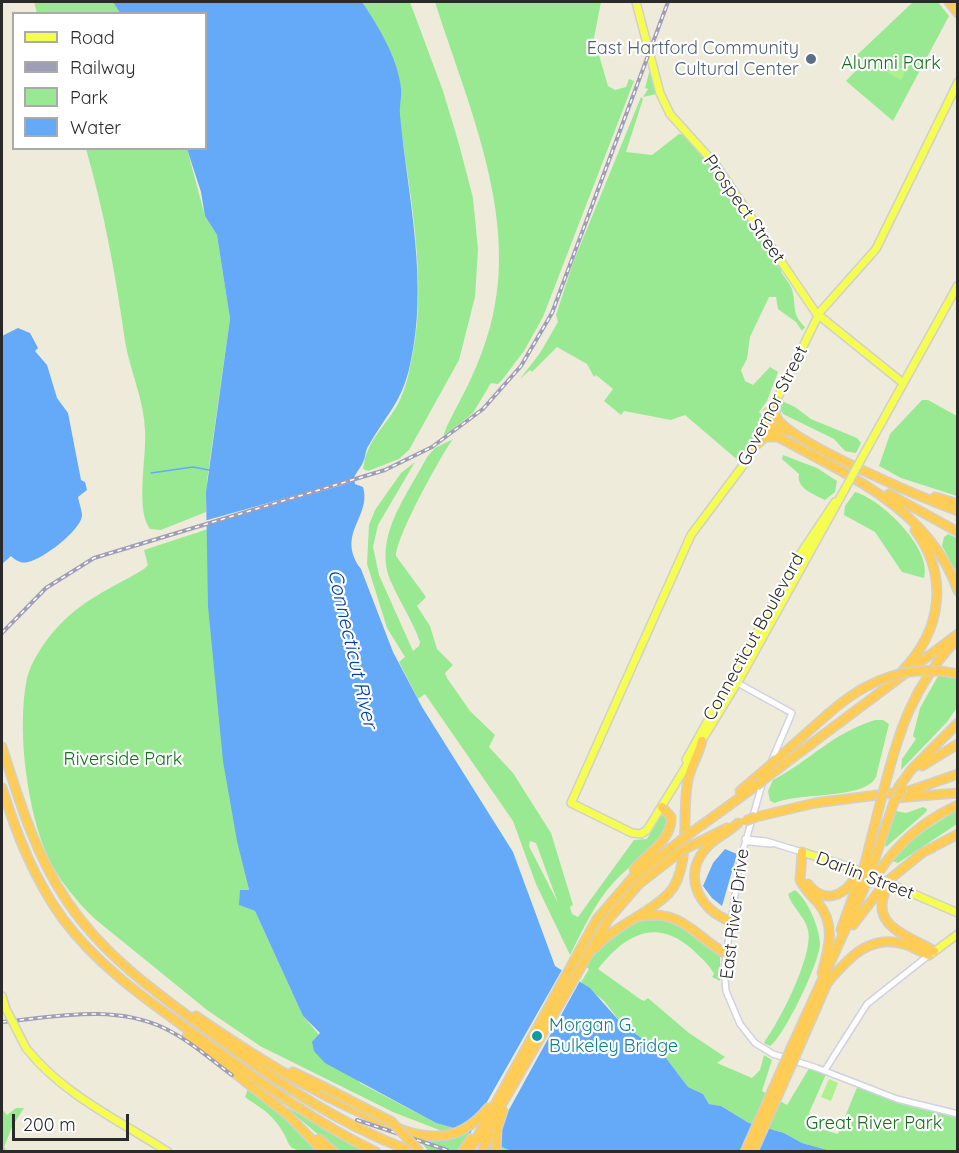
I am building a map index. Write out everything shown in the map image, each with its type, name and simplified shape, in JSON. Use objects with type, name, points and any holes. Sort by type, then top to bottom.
[{"type":"highway","points":[[949,2],[957,13]]},
{"type":"highway","points":[[777,400],[775,410],[777,418],[795,433],[909,493],[957,511]]},
{"type":"highway","points":[[768,412],[771,428],[778,437],[885,496],[910,518],[930,540],[947,566],[957,591]]},
{"type":"highway","points":[[757,436],[771,428],[795,433]]},
{"type":"highway","points":[[754,447],[764,437],[778,437]]},
{"type":"highway","points":[[871,488],[883,491],[957,532]]},
{"type":"highway","points":[[909,493],[920,493],[957,504]]},
{"type":"highway","points":[[885,496],[925,544],[938,591],[936,615],[926,641],[885,689]]},
{"type":"highway","points":[[622,888],[646,866],[957,636]]},
{"type":"highway","points":[[794,1049],[868,869],[880,804],[897,737],[909,706],[927,675],[957,636]]},
{"type":"highway","points":[[704,823],[711,813],[860,688],[891,675],[927,670],[957,674]]},
{"type":"highway","points":[[745,1152],[788,1065],[880,843],[892,802],[912,769],[957,723]]},
{"type":"highway","points":[[582,965],[608,934],[665,896],[678,879],[688,779],[702,741]]},
{"type":"highway","points":[[900,788],[930,759],[957,744]]},
{"type":"highway","points":[[2,747],[35,843],[66,901],[107,950],[164,999],[268,1075],[349,1128],[399,1152]]},
{"type":"highway","points":[[472,1149],[506,1099],[604,926],[624,899],[648,876],[687,848],[756,817],[819,802],[913,790],[957,774]]},
{"type":"highway","points":[[2,788],[23,848],[47,896],[81,942],[117,976],[250,1075],[320,1121],[376,1152]]},
{"type":"highway","points":[[819,802],[957,793]]},
{"type":"highway","points":[[868,869],[894,852],[914,832],[957,805]]},
{"type":"highway","points":[[472,1149],[495,1101],[594,923],[622,888],[632,871],[655,850],[669,829],[672,817],[662,807]]},
{"type":"highway","points":[[730,921],[701,900],[696,890],[694,877],[696,864],[704,851],[742,822]]},
{"type":"highway","points":[[824,979],[853,925],[892,877],[920,854],[957,834]]},
{"type":"highway","points":[[805,853],[805,878],[811,888],[820,894],[830,896],[842,893],[864,878]]},
{"type":"highway","points":[[805,853],[800,880],[823,910],[830,927],[824,979]]},
{"type":"highway","points":[[853,925],[864,878]]},
{"type":"highway","points":[[885,887],[883,906],[889,925],[931,953]]},
{"type":"highway","points":[[631,919],[656,915],[678,919],[726,954]]},
{"type":"highway","points":[[824,979],[851,957],[874,943],[900,943],[931,953]]},
{"type":"highway","points":[[117,976],[131,994],[334,1152]]},
{"type":"highway","points":[[164,999],[188,1010],[234,1042],[309,1087],[353,1109],[411,1132],[441,1136],[468,1126],[495,1101]]},
{"type":"highway","points":[[234,1042],[389,1120],[406,1134],[420,1152]]},
{"type":"highway","points":[[753,1152],[773,1097]]},
{"type":"highway","points":[[496,1152],[497,1129],[506,1099]]},
{"type":"highway","points":[[288,1115],[324,1152]]},
{"type":"highway","points":[[337,1118],[414,1152]]},
{"type":"main road","name":"Prospect Street","points":[[636,2],[667,108],[716,165],[818,315],[903,383]]},
{"type":"main road","name":"Governor Street","points":[[571,803],[690,538],[754,447],[768,412],[777,400],[818,315],[876,249],[957,82]]},
{"type":"main road","name":"Connecticut Boulevard","points":[[672,789],[702,741],[809,540],[845,489],[957,285]]},
{"type":"main road","name":"Connecticut Boulevard","points":[[571,803],[638,835],[647,830],[734,681]]},
{"type":"main road","name":"Darlin Street","points":[[805,853],[855,868],[957,913]]},
{"type":"main road","points":[[931,953],[957,934]]},
{"type":"main road","points":[[2,996],[6,1009],[26,1048],[59,1082],[168,1152]]},
{"type":"street","name":"East River Drive","points":[[734,681],[792,714],[764,778],[745,839],[730,921],[724,976],[726,990],[735,1015],[748,1036],[772,1054],[825,1070],[897,1099],[957,1114]]},
{"type":"street","name":"Darlin Street","points":[[745,839],[805,853]]},
{"type":"street","points":[[825,1070],[867,1004],[931,953]]},
{"type":"green space","points":[[34,2],[113,2],[119,12],[37,12]]},
{"type":"green space","points":[[362,2],[410,2],[443,91],[459,144],[473,198],[478,249],[475,297],[459,360],[409,450],[399,459],[368,471],[363,469],[368,449],[399,402],[408,376],[416,336],[418,272],[399,112],[401,88],[394,60]]},
{"type":"green space","points":[[435,2],[601,2],[594,38],[608,86],[615,90],[626,87],[629,79],[634,81],[543,317],[524,351],[502,380],[498,384],[491,383],[473,413],[444,436],[486,341],[499,276],[498,236],[485,156]]},
{"type":"green space","name":"Alumni Park","points":[[913,2],[938,2],[949,16],[893,121],[846,81],[862,64],[857,55]]},
{"type":"green space","points":[[890,62],[906,70],[901,80],[885,71]]},
{"type":"green space","points":[[650,69],[657,94],[643,97],[648,89],[645,88]]},
{"type":"green space","points":[[641,97],[643,99],[626,152],[652,155],[679,134],[684,135],[713,168],[782,269],[781,272],[792,290],[796,315],[805,327],[802,331],[796,322],[778,309],[776,297],[769,297],[750,337],[747,359],[741,370],[745,381],[753,385],[770,367],[778,372],[767,401],[759,412],[763,416],[740,462],[685,415],[671,420],[624,411],[621,415],[604,401],[613,389],[596,375],[594,377],[587,364],[557,347],[532,372],[530,370],[520,379],[540,353],[558,322],[556,315],[573,263]]},
{"type":"green space","points":[[86,150],[187,150],[205,216],[217,235],[230,319],[207,481],[206,512],[161,530],[150,529],[143,509],[144,419],[127,352],[104,220]]},
{"type":"green space","points":[[922,400],[928,400],[957,416],[957,496],[901,478],[879,466],[890,434]]},
{"type":"green space","points":[[782,401],[811,419],[857,438],[861,443],[856,453],[845,451],[834,439],[783,414],[779,407]]},
{"type":"green space","points":[[453,439],[411,515],[396,556],[426,597],[417,606],[430,626],[437,649],[453,665],[445,673],[447,678],[470,711],[495,735],[489,747],[513,773],[551,833],[573,905],[570,907],[572,914],[578,917],[634,840],[647,839],[660,816],[665,815],[669,818],[659,837],[614,882],[601,899],[570,955],[536,884],[513,821],[425,694],[418,699],[399,662],[405,657],[387,628],[367,564],[369,525],[375,510],[401,473],[415,462],[378,525],[373,547],[379,575],[413,651],[420,642],[392,584],[387,567],[386,551],[394,518],[427,457],[435,448]],"holes":[[[530,841],[536,843],[558,903],[529,846]]]},
{"type":"green space","points":[[783,455],[817,468],[837,481],[835,492],[825,500],[807,490],[800,484],[799,474],[782,459]]},
{"type":"green space","points":[[855,492],[878,504],[903,527],[921,553],[925,566],[924,578],[902,572],[875,532],[844,515],[845,506]]},
{"type":"green space","name":"Riverside Park","points":[[208,529],[241,855],[249,891],[239,905],[255,911],[303,1016],[360,1083],[436,1123],[468,1132],[511,1151],[486,1151],[466,1142],[458,1151],[428,1151],[415,1134],[452,1135],[393,1112],[260,1046],[207,1010],[95,919],[65,885],[47,855],[32,806],[23,740],[24,697],[27,678],[34,660],[64,620],[96,596],[148,565],[144,550]]},
{"type":"green space","points":[[948,534],[957,538],[957,573],[942,546],[944,537]]},
{"type":"green space","points":[[938,676],[957,679],[958,706],[947,722],[901,770],[902,759],[916,739],[913,736],[920,708]]},
{"type":"green space","points":[[875,720],[883,720],[889,724],[876,777],[869,784],[845,792],[775,803],[770,801],[768,791],[773,780],[846,732]]},
{"type":"green space","points":[[923,807],[927,809],[926,812],[886,847],[896,811],[906,813]]},
{"type":"green space","points":[[957,810],[957,824],[898,863],[893,861],[915,837]]},
{"type":"green space","points":[[795,890],[808,906],[815,921],[820,943],[819,952],[792,1015],[770,1046],[764,1043],[779,1019],[806,955],[808,930],[788,894]]},
{"type":"green space","name":"Great River Park","points":[[650,917],[675,920],[720,954],[720,981],[712,977],[714,974],[710,967],[692,949],[678,939],[653,932],[630,939],[608,957],[598,969],[640,999],[644,1001],[648,998],[689,1033],[725,1057],[717,1063],[752,1078],[760,1070],[764,1055],[772,1060],[762,1091],[787,1105],[810,1067],[827,1072],[809,1113],[817,1128],[838,1134],[858,1085],[901,1104],[957,1118],[957,1151],[831,1151],[802,1143],[784,1133],[749,1123],[721,1106],[709,1104],[703,1094],[688,1087],[663,1054],[621,1023],[604,1001],[581,982],[589,969],[586,967],[605,942],[630,925]]},
{"type":"green space","points":[[829,1079],[838,1083],[831,1101],[821,1097]]},
{"type":"green space","points":[[249,1086],[320,1151],[298,1150],[290,1146],[272,1117],[245,1097]]},
{"type":"green space","points":[[283,1105],[365,1151],[338,1151]]},
{"type":"green space","points":[[16,1108],[24,1108],[13,1125],[4,1147],[6,1149],[2,1151],[2,1109],[7,1115]]},
{"type":"water","name":"Connecticut River","points":[[113,2],[362,2],[374,21],[392,54],[401,88],[400,115],[415,240],[418,303],[410,365],[403,389],[368,447],[354,478],[355,484],[363,487],[364,498],[363,508],[353,536],[354,557],[361,569],[393,652],[422,707],[513,852],[555,966],[590,988],[621,1023],[663,1054],[688,1087],[703,1094],[709,1104],[721,1106],[749,1123],[784,1133],[802,1143],[831,1151],[511,1151],[468,1132],[436,1123],[325,1063],[314,1051],[312,1042],[320,1033],[303,1016],[255,911],[239,905],[240,890],[249,890],[237,841],[223,761],[208,606],[206,492],[230,319],[217,235],[205,216],[201,192],[187,150],[207,150],[207,12],[119,12]]},
{"type":"water","points":[[18,328],[30,333],[38,348],[35,351],[47,365],[57,398],[68,413],[81,480],[85,482],[87,490],[78,497],[82,514],[80,522],[60,544],[35,560],[23,562],[11,556],[2,564],[2,336]]},
{"type":"water","points":[[725,849],[737,854],[722,906],[703,886],[713,863]]},
{"type":"pier","points":[[357,478],[343,485],[204,525],[204,521]]},
{"type":"pier","name":"Morgan G. Bulkeley Bridge","points":[[563,968],[581,979],[489,1146],[469,1136],[474,1126],[472,1120],[484,1107]]},
{"type":"waterway","points":[[151,473],[193,467],[209,470]]},
{"type":"railway","points":[[2,633],[46,588],[94,558],[385,470],[432,447],[483,409],[521,366],[552,313],[668,2]]},
{"type":"railway","points":[[2,1022],[63,1015],[125,1016],[164,1028],[182,1038],[232,1075]]},
{"type":"railway","points":[[357,1120],[447,1150]]},
{"type":"place","name":"East Hartford Community Cultural Center","points":[[811,59]]},
{"type":"place","name":"Morgan G. Bulkeley Bridge","points":[[537,1036]]}]
